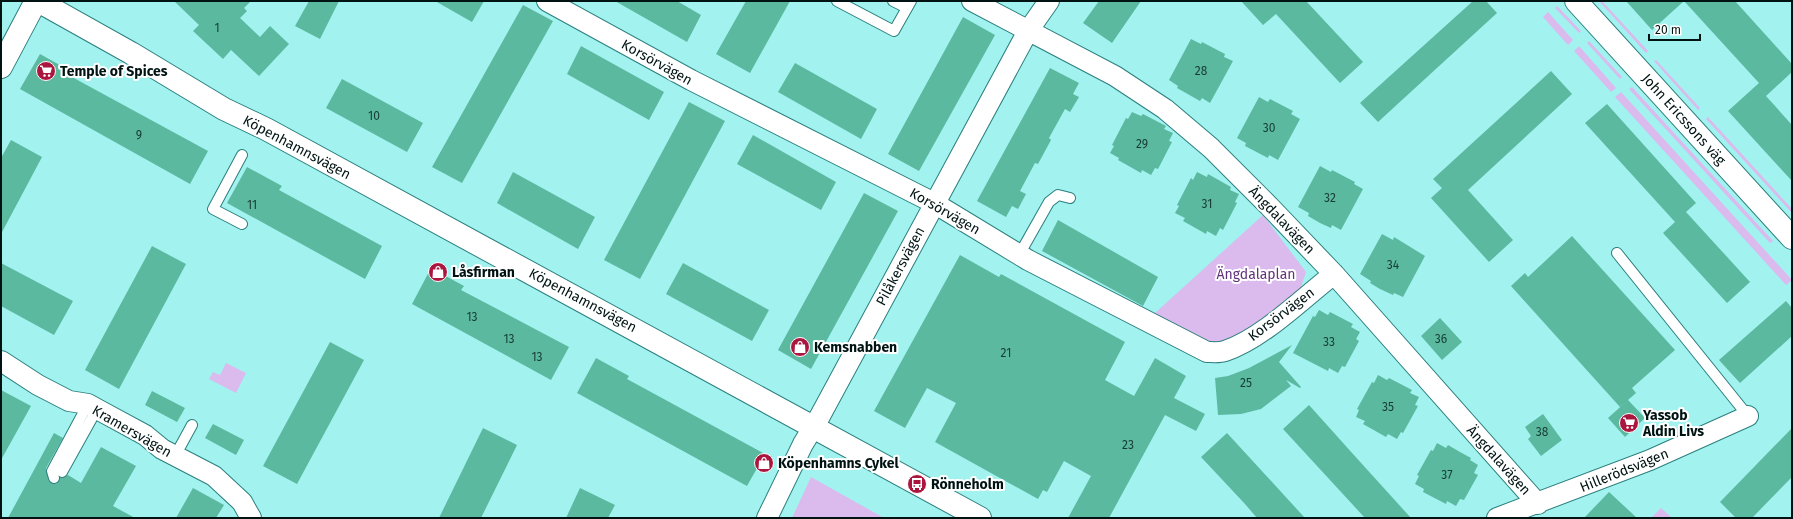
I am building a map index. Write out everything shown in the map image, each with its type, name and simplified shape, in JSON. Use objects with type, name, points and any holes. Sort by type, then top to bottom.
[{"type":"street","points":[[1,67],[37,1]]},
{"type":"street","name":"Köpenhamnsvägen","points":[[37,1],[224,109],[266,129],[625,323],[812,428],[980,518]]},
{"type":"street","name":"Korsörvägen","points":[[547,1],[691,80],[934,203],[1018,255],[1206,352],[1223,352],[1237,346],[1261,332],[1334,274]]},
{"type":"street","name":"Ängdalavägen","points":[[972,1],[1115,76],[1165,109],[1227,164],[1334,274],[1538,504]]},
{"type":"street","name":"Pilåkersvägen","points":[[767,518],[812,428],[820,416],[1028,30],[1048,1]]},
{"type":"street","name":"John Ericssons väg","points":[[1576,1],[1792,238]]},
{"type":"street","name":"Kramersvägen","points":[[2,364],[19,370],[30,380],[69,401],[92,407],[145,435],[162,449],[214,476],[230,488],[242,502],[251,518]]},
{"type":"street","name":"Hillerödsvägen","points":[[1499,518],[1650,460],[1748,416]]},
{"type":"lane","points":[[837,1],[894,31],[909,5],[893,1]]},
{"type":"lane","points":[[242,155],[213,209],[242,224]]},
{"type":"lane","points":[[1018,255],[1048,202],[1058,195],[1070,198]]},
{"type":"lane","points":[[1617,253],[1748,416]]},
{"type":"lane","points":[[58,475],[52,471],[92,407]]},
{"type":"lane","points":[[176,456],[192,425]]},
{"type":"green space","points":[[1599,1],[1602,1],[1648,51],[1646,53]]},
{"type":"green space","points":[[1557,6],[1581,31],[1579,33],[1555,8]]},
{"type":"green space","points":[[1548,12],[1573,40],[1568,45],[1543,17]]},
{"type":"green space","points":[[1589,41],[1622,77],[1620,79],[1587,43]]},
{"type":"green space","points":[[1579,46],[1616,88],[1611,92],[1574,51]]},
{"type":"green space","points":[[1656,60],[1700,108],[1698,110],[1654,61]]},
{"type":"green space","points":[[1632,87],[1773,241],[1770,243],[1629,89]]},
{"type":"green space","points":[[1621,92],[1792,280],[1786,285],[1615,97]]},
{"type":"green space","points":[[1708,117],[1792,209],[1792,213],[1706,119]]},
{"type":"green space","name":"Ängdalaplan","points":[[1263,215],[1306,272],[1300,290],[1228,344],[1203,343],[1155,313]]},
{"type":"green space","points":[[226,363],[246,373],[236,393],[209,379],[213,372],[220,375]]},
{"type":"green space","points":[[811,477],[884,518],[792,518]]},
{"type":"green space","points":[[1661,508],[1672,518],[1651,518]]},
{"type":"building","points":[[174,1],[251,1],[244,8],[247,11],[240,18],[260,37],[270,26],[289,44],[259,76],[231,50],[223,59],[193,31],[199,25]]},
{"type":"building","points":[[309,1],[339,1],[320,39],[295,26]]},
{"type":"building","points":[[435,1],[484,1],[472,22]]},
{"type":"building","points":[[615,1],[677,1],[701,15],[687,42]]},
{"type":"building","points":[[746,1],[790,1],[750,73],[716,54]]},
{"type":"building","points":[[1099,1],[1141,1],[1112,43],[1083,23]]},
{"type":"building","points":[[1241,1],[1306,1],[1363,62],[1340,83],[1276,14],[1263,25]]},
{"type":"building","points":[[1473,1],[1486,1],[1497,13],[1378,122],[1360,103]]},
{"type":"building","points":[[1626,1],[1684,1],[1652,30]]},
{"type":"building","points":[[1684,1],[1735,1],[1792,64],[1792,72],[1766,96],[1792,125],[1792,181],[1728,111],[1759,83]]},
{"type":"building","points":[[523,5],[553,21],[462,183],[432,167]]},
{"type":"building","points":[[963,17],[995,35],[919,171],[888,154]]},
{"type":"building","points":[[1191,39],[1201,44],[1202,42],[1225,54],[1224,57],[1233,61],[1210,103],[1202,98],[1200,101],[1177,88],[1178,86],[1169,80]]},
{"type":"building","points":[[581,46],[664,92],[649,120],[567,74]]},
{"type":"building","points":[[40,54],[74,73],[72,77],[208,151],[190,184],[20,89]]},
{"type":"building","points":[[795,63],[877,109],[861,139],[778,92]]},
{"type":"building","points":[[1050,68],[1079,83],[1073,94],[1079,97],[1070,112],[1065,109],[1049,138],[1051,140],[1038,164],[1035,163],[1020,191],[1026,194],[1018,209],[1012,206],[1006,217],[977,201]]},
{"type":"building","points":[[1551,71],[1572,94],[1468,190],[1513,240],[1489,262],[1431,198],[1442,188],[1433,179]]},
{"type":"building","points":[[342,79],[423,123],[407,152],[326,108]]},
{"type":"building","points":[[1259,97],[1268,102],[1270,99],[1293,111],[1291,114],[1300,119],[1278,160],[1269,155],[1268,158],[1245,146],[1246,143],[1237,138]]},
{"type":"building","points":[[689,102],[725,121],[640,279],[604,260]]},
{"type":"building","points":[[1607,104],[1696,203],[1686,212],[1750,282],[1727,303],[1663,233],[1675,222],[1585,123]]},
{"type":"building","points":[[1132,112],[1141,116],[1143,114],[1166,126],[1164,129],[1173,133],[1169,141],[1172,142],[1158,169],[1155,168],[1151,175],[1142,170],[1141,173],[1118,160],[1119,158],[1110,153],[1114,146],[1112,145],[1126,118],[1128,119]]},
{"type":"building","points":[[753,135],[836,182],[821,210],[737,164]]},
{"type":"building","points":[[11,140],[42,157],[1,234],[1,158]]},
{"type":"building","points":[[1320,166],[1331,172],[1332,170],[1355,182],[1354,184],[1363,189],[1341,230],[1332,225],[1331,228],[1320,223],[1308,216],[1309,213],[1298,207]]},
{"type":"building","points":[[247,167],[282,186],[279,190],[382,246],[365,279],[227,203]]},
{"type":"building","points":[[513,172],[595,217],[578,249],[497,203]]},
{"type":"building","points":[[1197,172],[1207,177],[1208,174],[1231,187],[1230,190],[1239,194],[1235,202],[1237,203],[1223,230],[1220,228],[1216,236],[1207,231],[1206,234],[1183,221],[1185,218],[1175,213],[1179,206],[1177,205],[1191,178],[1193,180]]},
{"type":"building","points":[[864,193],[898,211],[811,369],[778,350]]},
{"type":"building","points":[[1058,220],[1158,277],[1143,306],[1042,251]]},
{"type":"building","points":[[1382,234],[1393,240],[1394,237],[1425,256],[1403,297],[1394,293],[1393,295],[1380,289],[1360,274]]},
{"type":"building","points":[[1572,236],[1675,350],[1632,388],[1636,393],[1620,407],[1511,286],[1525,273],[1528,277]]},
{"type":"building","points":[[152,246],[186,264],[119,389],[85,370]]},
{"type":"building","points":[[960,255],[999,277],[1001,274],[1125,342],[1105,380],[1134,396],[1155,358],[1186,376],[1174,398],[1205,414],[1196,431],[1165,415],[1109,518],[1068,518],[1091,476],[1064,461],[1047,492],[1043,490],[1038,499],[935,442],[956,403],[927,388],[905,428],[874,411]]},
{"type":"building","points":[[1,263],[73,301],[54,335],[1,306]]},
{"type":"building","points":[[683,263],[769,310],[752,341],[666,294]]},
{"type":"building","points":[[431,268],[464,286],[461,290],[569,347],[551,380],[412,304]]},
{"type":"building","points":[[1786,301],[1792,308],[1792,336],[1740,383],[1719,360]]},
{"type":"building","points":[[1319,310],[1328,315],[1330,312],[1353,324],[1351,327],[1360,332],[1356,339],[1359,341],[1345,367],[1342,366],[1338,373],[1329,368],[1328,371],[1293,353],[1313,316],[1315,317]]},
{"type":"building","points":[[1440,318],[1462,342],[1442,360],[1421,336]]},
{"type":"building","points":[[330,342],[364,360],[297,484],[263,466]]},
{"type":"building","points":[[1292,345],[1279,362],[1301,387],[1300,388],[1286,380],[1291,386],[1261,409],[1241,414],[1218,415],[1215,378],[1228,376],[1249,368]]},
{"type":"building","points":[[596,358],[629,376],[627,379],[765,454],[747,486],[577,393]]},
{"type":"building","points":[[1378,375],[1387,380],[1389,378],[1412,390],[1410,393],[1419,397],[1415,405],[1418,406],[1403,433],[1401,432],[1397,439],[1388,434],[1386,437],[1363,424],[1365,421],[1356,417],[1359,410],[1357,409],[1372,382],[1374,383]]},
{"type":"building","points":[[1,390],[31,406],[1,460]]},
{"type":"building","points":[[152,391],[185,408],[177,422],[145,405]]},
{"type":"building","points":[[1628,400],[1645,418],[1625,437],[1608,418]]},
{"type":"building","points":[[1309,405],[1411,518],[1365,518],[1283,429]]},
{"type":"building","points":[[1543,414],[1562,440],[1541,456],[1528,439],[1531,436],[1525,427]]},
{"type":"building","points":[[213,424],[244,440],[236,455],[205,438]]},
{"type":"building","points":[[483,428],[517,445],[481,518],[439,518]]},
{"type":"building","points":[[1792,428],[1792,477],[1752,518],[1736,518],[1720,502]]},
{"type":"building","points":[[54,433],[63,438],[46,468],[49,482],[56,484],[60,478],[68,475],[81,483],[101,447],[136,466],[113,506],[135,518],[8,518]]},
{"type":"building","points":[[1227,433],[1305,518],[1257,518],[1201,457]]},
{"type":"building","points":[[1437,443],[1446,448],[1448,445],[1471,458],[1470,460],[1478,465],[1474,473],[1478,475],[1464,500],[1460,499],[1456,506],[1447,501],[1446,504],[1423,492],[1424,489],[1415,484],[1419,476],[1417,475],[1431,450],[1433,451]]},
{"type":"building","points":[[193,488],[224,505],[216,518],[176,518]]},
{"type":"building","points":[[580,488],[615,505],[608,518],[566,518]]},
{"type":"building","points":[[1609,492],[1637,518],[1584,518]]},
{"type":"place","name":"Temple of Spices","points":[[46,71]]},
{"type":"place","name":"Låsfirman","points":[[438,272]]},
{"type":"place","name":"Kemsnabben","points":[[800,347]]},
{"type":"place","name":"Yassob Aldin Livs","points":[[1629,423]]},
{"type":"place","name":"Köpenhamns Cykel","points":[[764,463]]},
{"type":"place","name":"Rönneholm","points":[[917,484]]}]
